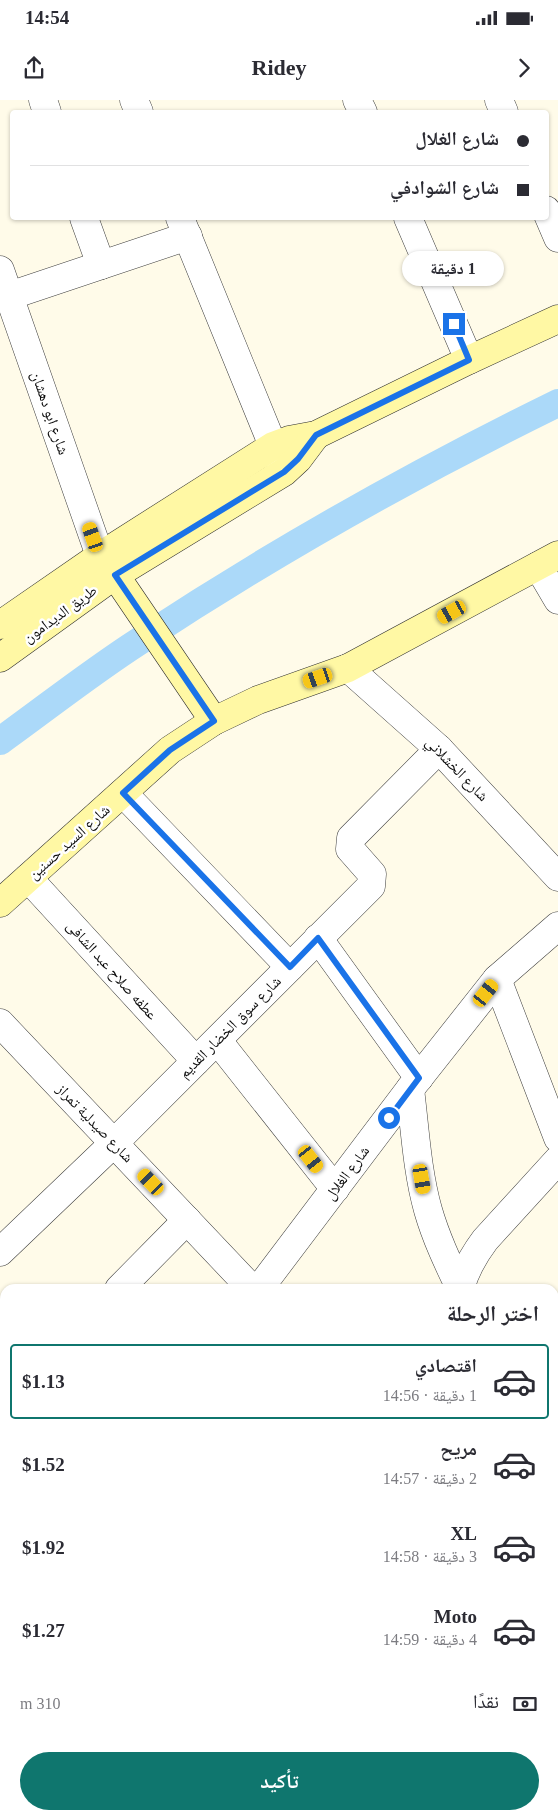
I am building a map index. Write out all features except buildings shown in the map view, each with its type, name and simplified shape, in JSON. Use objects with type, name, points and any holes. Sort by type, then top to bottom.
[{"type":"main road","name":"طريق الديدامون","points":[[0,658],[114,575],[273,446],[289,440],[316,435],[558,318]]},
{"type":"main road","name":"طريق الديدامون","points":[[0,625],[114,575],[284,472],[298,459],[316,435]]},
{"type":"main road","name":"شارع السيد حسنين","points":[[0,903],[170,750],[214,721],[258,700],[348,668],[548,560]]},
{"type":"main road","points":[[114,575],[214,721]]},
{"type":"street","points":[[549,217],[558,238]]},
{"type":"street","points":[[85,220],[101,265]]},
{"type":"street","points":[[409,220],[469,360]]},
{"type":"street","points":[[9,296],[101,265],[184,227],[284,472]]},
{"type":"street","name":"شارع ابو دهشان","points":[[0,270],[114,575]]},
{"type":"street","points":[[548,560],[558,600]]},
{"type":"street","name":"شارع الخشلاني","points":[[348,668],[439,749],[558,877]]},
{"type":"street","name":"شارع سوق الخضار القديم","points":[[0,1252],[114,1143],[371,886],[373,882],[372,874],[350,849],[351,838],[439,749]]},
{"type":"street","points":[[123,793],[290,967]]},
{"type":"street","name":"عطفه صلاح عبد الشافى","points":[[28,878],[196,1061]]},
{"type":"street","name":"شارع الغلال","points":[[263,1284],[497,979],[558,926]]},
{"type":"street","points":[[318,938],[415,1084],[420,1169],[428,1209],[442,1249],[458,1284]]},
{"type":"street","points":[[497,979],[558,1138]]},
{"type":"street","name":"شارع صيدلية تمراز","points":[[0,1023],[247,1284]]},
{"type":"street","points":[[218,1040],[335,1189]]},
{"type":"street","points":[[462,1284],[474,1255],[485,1240],[558,1160]]},
{"type":"street","points":[[124,1284],[187,1220]]},
{"type":"waterway","points":[[0,741],[120,654],[240,577],[397,486],[558,403]]},
{"type":"route","points":[[389,1118],[419,1078],[318,938],[290,967],[123,793],[170,750],[214,721],[115,575],[284,472],[308,448],[316,435],[469,360],[454,324]]}]
